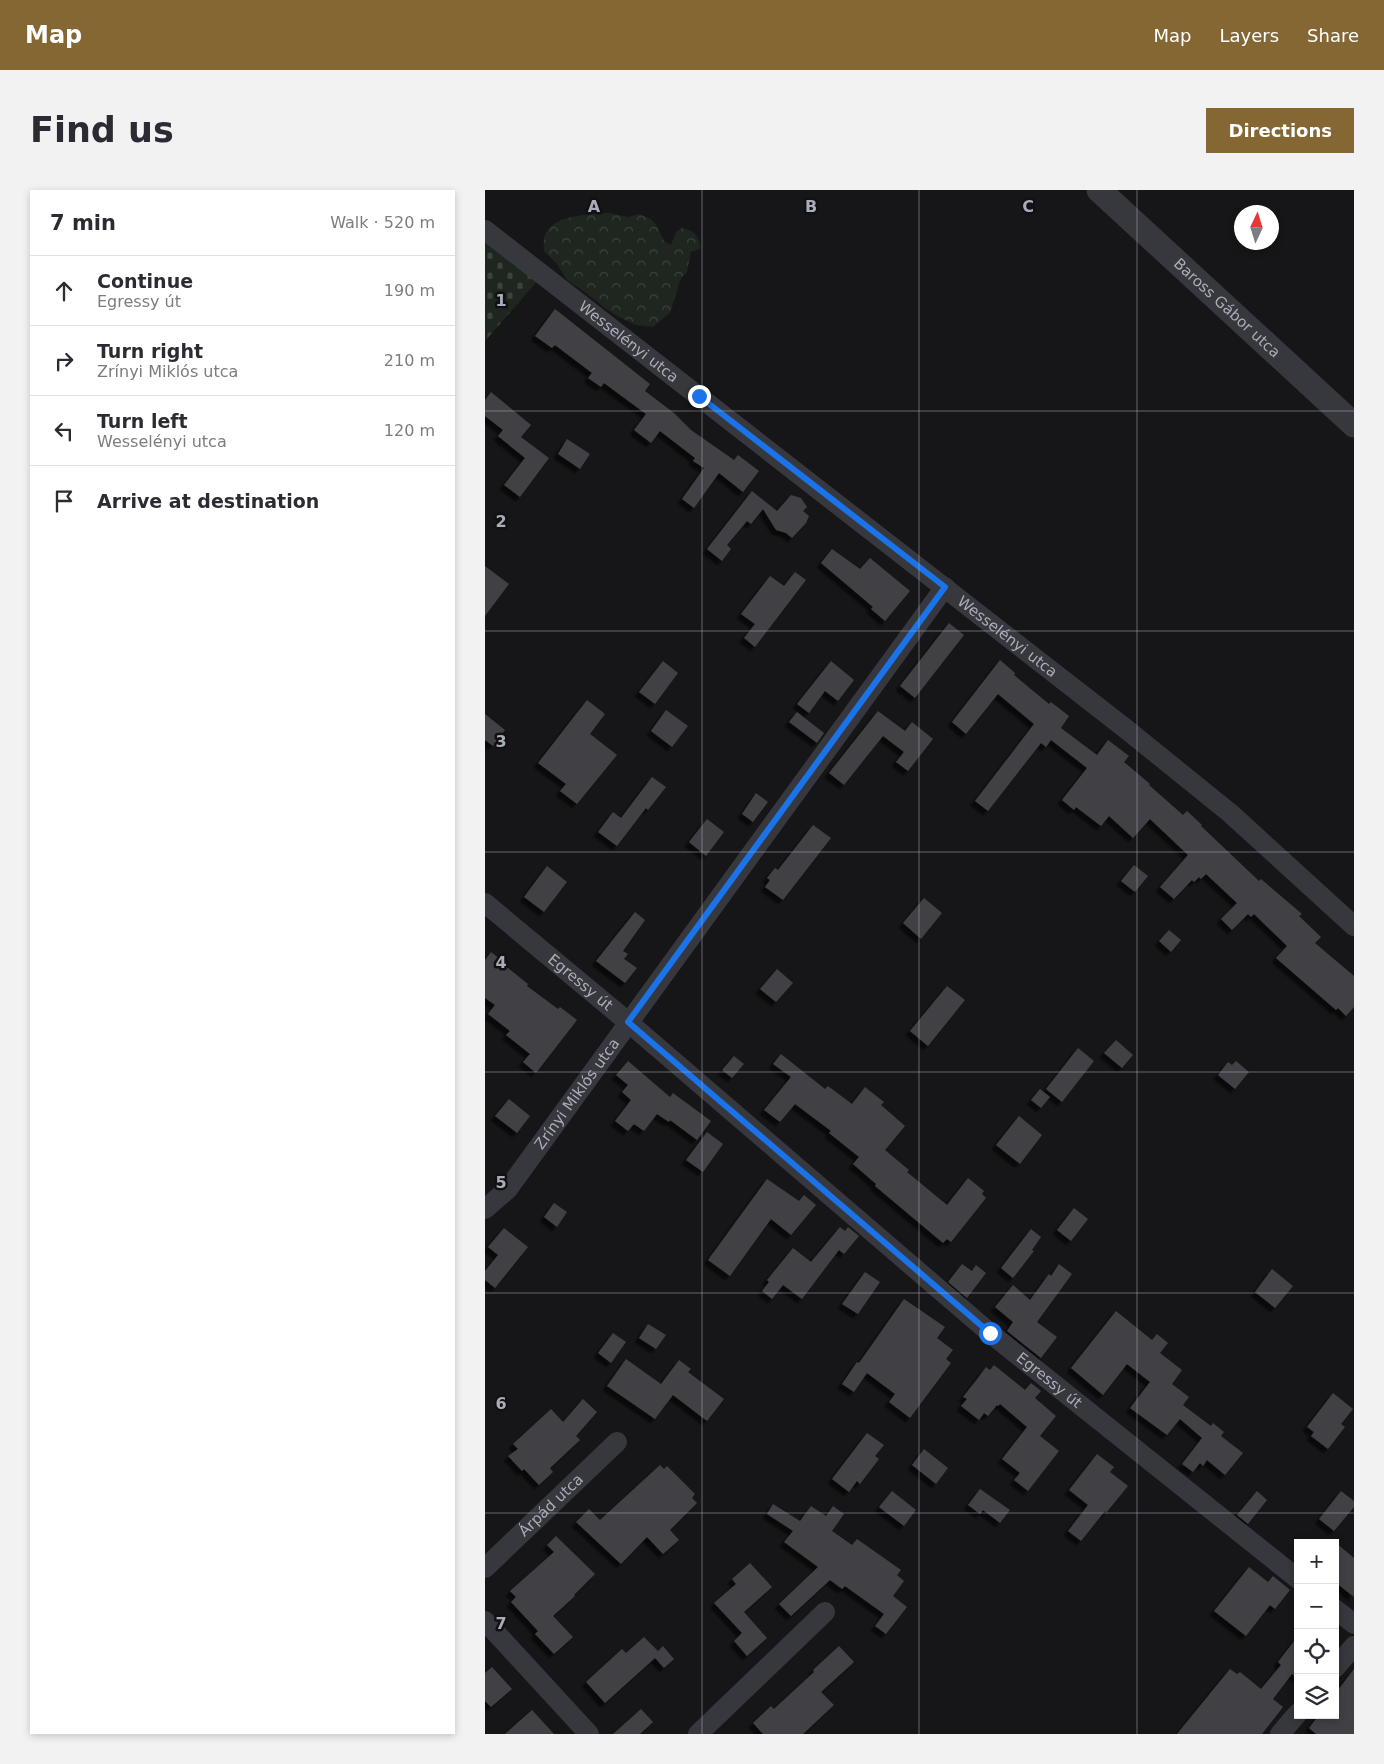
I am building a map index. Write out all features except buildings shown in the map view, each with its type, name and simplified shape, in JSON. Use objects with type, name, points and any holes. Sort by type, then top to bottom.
[{"type":"street","name":"Baross Gábor utca","points":[[1099,190],[1354,425]]},
{"type":"street","name":"Wesselényi utca","points":[[485,230],[945,587],[1230,813],[1354,926]]},
{"type":"street","name":"Zrínyi Miklós utca","points":[[485,1209],[508,1189],[945,587]]},
{"type":"street","name":"Egressy út","points":[[485,903],[628,1022],[990,1333],[1294,1576]]},
{"type":"street","name":"Árpád utca","points":[[485,1568],[617,1442]]},
{"type":"street","points":[[698,1734],[825,1612]]},
{"type":"street","points":[[1339,1612],[1354,1624]]},
{"type":"street","points":[[485,1621],[589,1734]]},
{"type":"street","points":[[1339,1663],[1354,1646]]},
{"type":"street","points":[[1280,1734],[1294,1717]]},
{"type":"green space","points":[[598,213],[628,217],[639,214],[651,219],[657,226],[664,241],[671,245],[676,232],[682,228],[690,230],[697,237],[700,249],[691,252],[687,272],[681,278],[670,313],[653,327],[636,325],[605,308],[567,280],[557,264],[544,251],[545,235],[554,224],[576,216]]},
{"type":"green space","points":[[485,234],[540,278],[485,341]]},
{"type":"route","points":[[699,396],[945,587],[628,1022],[990,1333]]}]
